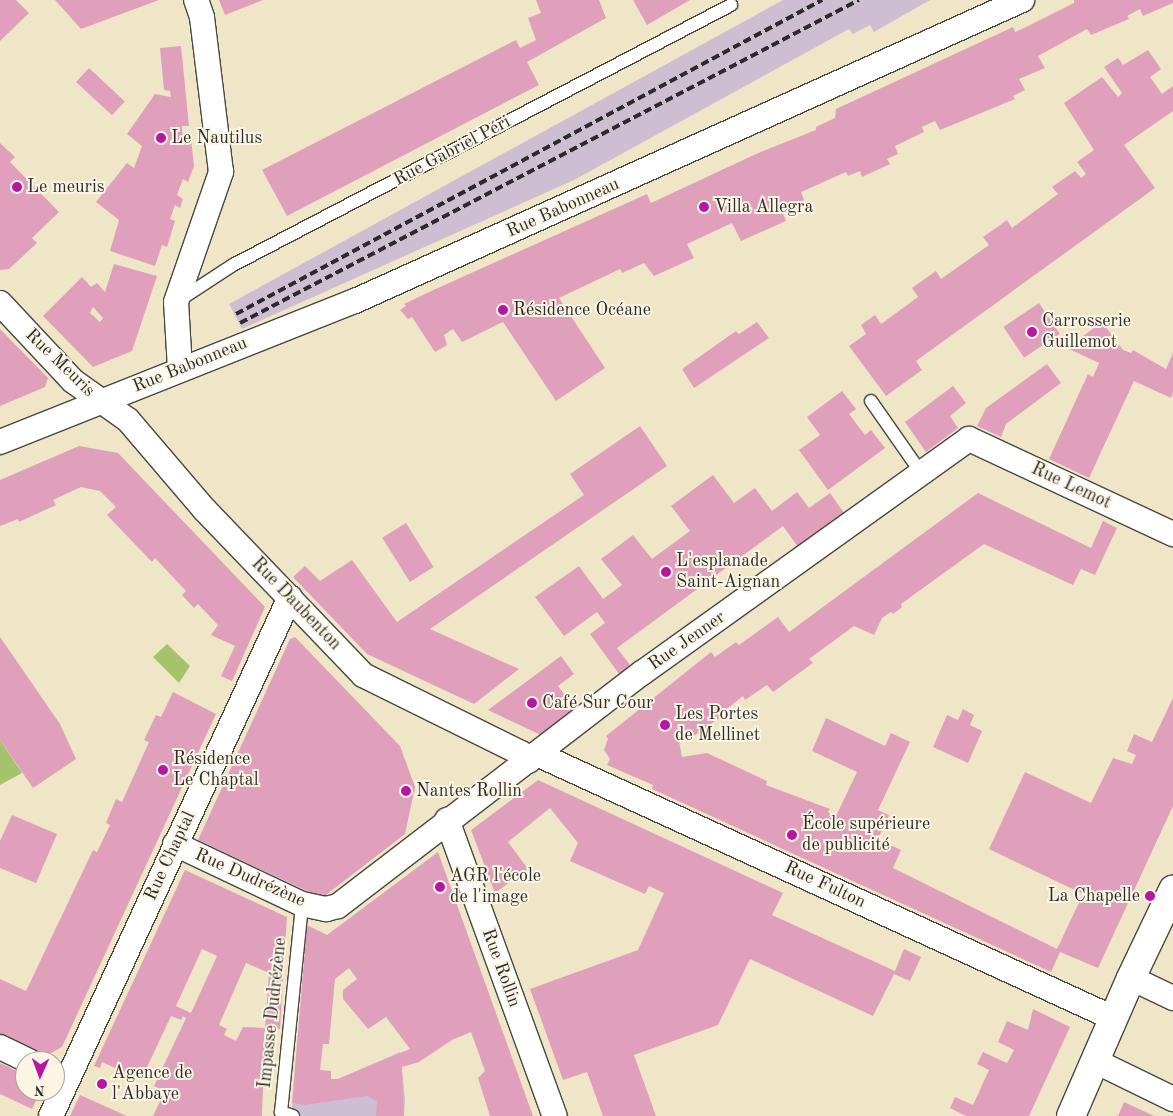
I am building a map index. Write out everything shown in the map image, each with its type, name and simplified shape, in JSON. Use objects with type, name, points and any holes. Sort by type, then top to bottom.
[{"type":"street","points":[[180,369],[176,302],[222,172],[202,17],[196,0]]},
{"type":"street","name":"Rue Babonneau","points":[[0,442],[355,301],[1022,0]]},
{"type":"street","name":"Rue Meuris","points":[[0,303],[73,381],[99,402]]},
{"type":"street","name":"Rue Daubenton","points":[[99,402],[128,420],[205,510],[364,675],[386,689],[532,758]]},
{"type":"street","name":"Rue Jenner","points":[[447,820],[532,758],[642,673],[969,439]]},
{"type":"street","name":"Rue Lemot","points":[[969,439],[1173,534]]},
{"type":"street","name":"Rue Chaptal","points":[[65,1068],[175,844],[290,597]]},
{"type":"street","name":"Rue Fulton","points":[[532,758],[1113,1018]]},
{"type":"street","name":"Rue Dudrézène","points":[[175,844],[302,904],[326,909],[338,906],[447,820]]},
{"type":"street","name":"Rue Rollin","points":[[447,820],[555,1116]]},
{"type":"street","points":[[1071,1116],[1130,978],[1173,890]]},
{"type":"street","points":[[1130,978],[1173,998]]},
{"type":"street","points":[[0,1047],[15,1054]]},
{"type":"street","points":[[1095,1061],[1173,1099]]},
{"type":"street","name":"Rue Chaptal","points":[[51,1116],[55,1101]]},
{"type":"lane","name":"Rue Gabriel Péri","points":[[176,302],[233,265],[731,5]]},
{"type":"lane","points":[[871,400],[922,474]]},
{"type":"lane","name":"Impasse Dudrézène","points":[[294,1116],[281,1112],[302,904]]},
{"type":"shaded area","points":[[783,0],[930,0],[874,32],[870,25],[853,34],[849,29],[574,180],[242,329],[229,304]]},
{"type":"shaded area","points":[[400,1052],[405,1098],[404,1116],[291,1116],[295,1079],[338,1079]]},
{"type":"green space","points":[[167,644],[190,666],[179,683],[153,657]]},
{"type":"green space","points":[[0,740],[22,773],[0,785]]},
{"type":"building","points":[[0,0],[16,0],[29,13],[0,41]]},
{"type":"building","points":[[55,0],[159,0],[81,29]]},
{"type":"building","points":[[219,0],[263,0],[225,15]]},
{"type":"building","points":[[536,0],[599,0],[606,18],[527,62],[539,85],[287,216],[262,170],[516,40],[520,48],[536,40],[528,18],[541,13]]},
{"type":"building","points":[[633,0],[690,0],[647,25]]},
{"type":"building","points":[[1074,0],[1173,0],[1173,3],[1143,16],[1140,9],[1127,16],[1129,19],[1091,35],[1087,29],[1038,56],[1045,68],[1019,79],[1025,90],[1013,96],[1015,99],[940,130],[935,121],[922,127],[924,132],[895,146],[898,154],[887,159],[890,164],[862,177],[860,171],[848,176],[846,172],[801,192],[804,200],[782,211],[786,221],[741,241],[732,223],[687,244],[694,258],[654,276],[644,263],[622,273],[620,269],[559,298],[605,368],[556,401],[503,322],[462,342],[453,329],[444,335],[447,345],[435,352],[412,317],[408,319],[400,310],[406,306],[404,304],[429,292],[647,194],[651,203],[756,154],[816,130],[816,127],[835,118],[836,109],[1013,27],[1015,32],[1022,29],[1074,3]]},
{"type":"building","points":[[181,46],[189,126],[182,126],[182,133],[191,139],[194,166],[188,182],[183,179],[177,195],[183,199],[180,208],[175,205],[170,219],[175,221],[167,247],[162,245],[155,266],[110,251],[119,220],[96,202],[127,163],[134,168],[142,146],[127,134],[155,94],[171,97],[170,91],[164,90],[160,48]]},
{"type":"building","points":[[1148,50],[1161,69],[1150,77],[1162,94],[1173,86],[1173,111],[1124,145],[1155,188],[916,361],[922,370],[886,396],[849,346],[866,334],[861,325],[875,315],[881,324],[918,297],[912,288],[936,271],[941,279],[989,245],[983,237],[1007,220],[1012,228],[1058,194],[1052,187],[1075,171],[1081,178],[1086,174],[1077,162],[1094,150],[1064,103],[1102,77],[1118,97],[1122,93],[1104,67],[1118,58],[1123,65]]},
{"type":"building","points":[[89,68],[125,101],[112,115],[76,82]]},
{"type":"building","name":"Le meuris","points":[[0,143],[15,157],[10,162],[59,212],[32,238],[37,243],[9,269],[0,270]]},
{"type":"building","points":[[114,264],[157,276],[132,351],[93,367],[43,316],[82,277],[91,287],[97,283],[105,292]],"holes":[[[93,307],[103,318],[100,322],[90,313]]]},
{"type":"building","name":"Carrosserie Guillemot","points":[[1039,303],[1060,334],[1024,358],[1003,327]]},
{"type":"building","points":[[757,322],[769,338],[694,388],[682,369],[736,331],[739,334]]},
{"type":"building","points":[[1102,322],[1123,350],[1131,353],[1133,350],[1166,369],[1173,353],[1173,392],[1171,398],[1134,381],[1089,478],[1049,459],[1088,374],[1093,377],[1099,363],[1067,348]]},
{"type":"building","points":[[0,329],[48,378],[45,387],[0,406]]},
{"type":"building","points":[[1047,364],[1061,383],[1006,424],[1001,437],[977,426],[986,408]]},
{"type":"building","points":[[953,386],[966,403],[950,416],[958,428],[926,452],[905,422]]},
{"type":"building","points":[[842,391],[856,409],[849,414],[865,435],[871,430],[885,448],[828,490],[799,450],[820,435],[807,417]]},
{"type":"building","points":[[640,426],[667,466],[430,629],[519,669],[474,704],[367,654],[293,577],[305,566],[320,581],[352,560],[397,622],[584,495],[570,474]]},
{"type":"building","points":[[79,446],[118,453],[265,607],[232,681],[221,676],[235,646],[211,635],[218,625],[198,604],[194,608],[182,595],[186,591],[155,558],[152,562],[107,515],[116,507],[100,491],[81,487],[53,500],[56,505],[19,522],[18,519],[0,526],[0,480]]},
{"type":"building","name":"L'esplanade Saint-Aignan","points":[[713,475],[734,503],[755,488],[772,511],[797,492],[809,508],[830,493],[844,513],[798,547],[783,526],[617,648],[633,669],[622,678],[590,634],[605,623],[597,612],[564,636],[535,597],[579,566],[603,599],[622,585],[601,559],[633,535],[652,559],[690,531],[671,506]]},
{"type":"building","points":[[978,493],[1091,548],[1103,521],[1117,528],[1095,575],[1081,569],[1073,585],[984,544],[901,604],[902,607],[893,614],[891,612],[882,618],[874,635],[854,626],[809,659],[813,663],[773,692],[767,685],[745,700],[743,696],[723,712],[725,714],[688,740],[685,737],[679,741],[682,757],[707,753],[767,781],[766,785],[830,809],[828,812],[836,816],[857,772],[812,751],[826,718],[885,746],[891,733],[910,742],[878,810],[889,815],[878,839],[901,850],[893,868],[1057,949],[1083,894],[989,849],[1025,772],[1091,803],[1113,758],[1132,764],[1136,755],[1127,751],[1134,734],[1152,742],[1173,698],[1173,806],[1098,968],[1060,952],[1051,972],[652,789],[653,785],[607,765],[610,759],[604,750],[608,739],[606,736],[711,652],[715,657],[736,642],[739,645],[778,617],[789,632]]},
{"type":"building","points":[[406,523],[434,567],[410,582],[382,538]]},
{"type":"building","points":[[0,637],[60,724],[76,759],[33,788],[0,740]]},
{"type":"building","points":[[295,637],[400,746],[415,787],[405,834],[322,898],[198,840],[290,639]]},
{"type":"building","points":[[561,656],[574,674],[558,686],[576,711],[543,736],[488,710]]},
{"type":"building","points":[[173,692],[216,714],[62,1047],[55,1051],[31,1051],[0,1036],[0,979],[26,991],[93,850],[97,852],[110,825],[106,823],[116,799],[122,802],[149,742],[144,740],[156,715],[161,717]]},
{"type":"building","points":[[963,709],[974,715],[970,725],[982,731],[968,763],[933,747],[947,715],[958,720]]},
{"type":"building","points":[[538,780],[783,893],[772,915],[895,971],[904,949],[921,957],[910,981],[894,974],[873,1016],[750,959],[718,1025],[634,1055],[656,1116],[603,1116],[587,1072],[563,1080],[530,989],[638,950],[664,893],[649,886],[645,894],[570,861],[578,843],[550,808],[508,842],[528,869],[495,893],[471,830]]},
{"type":"building","points":[[12,815],[57,834],[36,883],[0,868],[0,841]]},
{"type":"building","points":[[438,852],[533,1116],[490,1116],[478,1078],[485,1071],[471,1032],[452,1040],[419,1062],[402,1067],[404,1116],[376,1116],[377,1101],[367,1096],[304,1105],[292,1103],[307,925],[327,935]],"holes":[[[349,968],[357,979],[343,990],[343,999],[368,1029],[386,1017],[410,1049],[338,1079],[331,1079],[331,1071],[320,1070],[323,1044],[329,1044],[335,979]]]},
{"type":"building","points":[[185,870],[287,917],[280,1029],[265,1028],[262,1116],[153,1116],[165,1091],[154,1086],[186,1018],[183,1016],[181,1020],[171,1016],[141,1080],[102,1062],[100,1068],[94,1066]],"holes":[[[202,949],[217,956],[191,1013],[176,1006]],[[246,963],[269,973],[265,1028],[243,1027],[236,1041],[224,1035],[227,1029],[219,1025]]]},
{"type":"building","points":[[1033,1009],[1070,1027],[1029,1116],[966,1116],[950,1108],[955,1097],[973,1105],[989,1070],[977,1064],[983,1052],[1007,1063],[1014,1050],[998,1042],[1007,1021],[1028,1030]]},
{"type":"building","points":[[0,1063],[15,1070],[15,1101],[36,1101],[32,1109],[0,1094]]},
{"type":"building","points":[[80,1095],[127,1116],[70,1116]]},
{"type":"building","points":[[1124,1102],[1154,1116],[1118,1116]]},
{"type":"railway","points":[[236,314],[822,0]]},
{"type":"railway","points":[[240,323],[859,0]]},
{"type":"place","name":"Le Nautilus","points":[[161,138]]},
{"type":"place","name":"Le meuris","points":[[17,187]]},
{"type":"place","name":"Villa Allegra","points":[[704,207]]},
{"type":"place","name":"Résidence Océane","points":[[503,310]]},
{"type":"place","name":"Carrosserie Guillemot","points":[[1032,332]]},
{"type":"place","name":"L'esplanade Saint-Aignan","points":[[666,572]]},
{"type":"place","name":"Café Sur Cour","points":[[532,703]]},
{"type":"place","name":"Les Portes de Mellinet","points":[[665,725]]},
{"type":"place","name":"Résidence Le Chaptal","points":[[163,770]]},
{"type":"place","name":"Nantes Rollin","points":[[406,791]]},
{"type":"place","name":"École supérieure de publicité","points":[[792,835]]},
{"type":"place","name":"AGR l'école de l'image","points":[[440,887]]},
{"type":"place","name":"La Chapelle","points":[[1150,896]]},
{"type":"place","name":"Agence de l'Abbaye","points":[[102,1084]]}]
